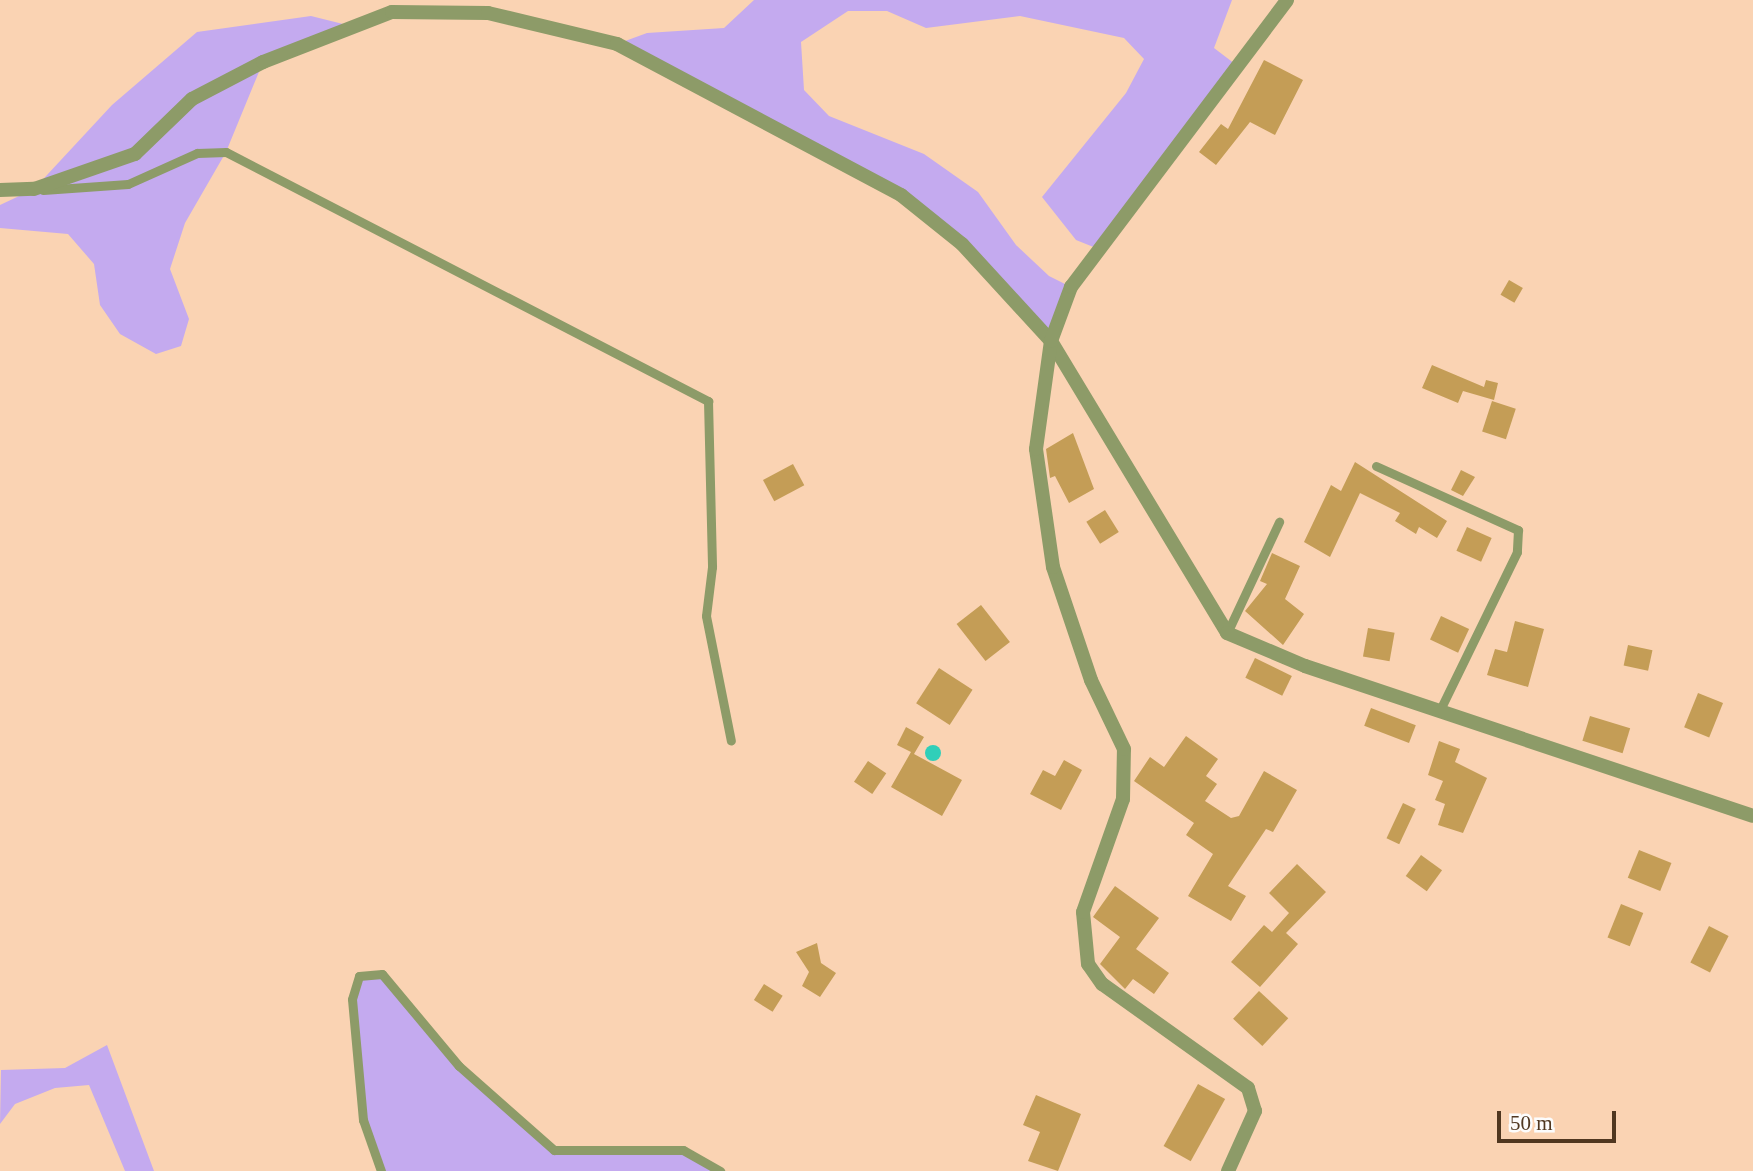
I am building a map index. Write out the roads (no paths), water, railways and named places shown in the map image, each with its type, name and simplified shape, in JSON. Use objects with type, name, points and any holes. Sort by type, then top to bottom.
[{"type":"street","points":[[1228,1171],[1255,1111],[1248,1088],[1102,984],[1082,941],[1097,857],[1126,778],[1124,749],[1091,680],[1053,567],[1038,486],[1037,449],[1051,341],[1071,287],[1287,0]]},
{"type":"street","points":[[0,190],[34,189],[135,154],[192,99],[263,62],[390,6],[488,13],[617,44],[675,70],[901,195],[962,244],[1051,341],[1227,633],[1305,666],[1441,708],[1753,816]]},
{"type":"lane","points":[[34,189],[128,184],[197,153],[226,152],[708,401],[712,567],[706,616],[731,741]]},
{"type":"lane","points":[[1376,466],[1518,530],[1517,552],[1441,708]]},
{"type":"lane","points":[[1227,633],[1279,522]]},
{"type":"lane","points":[[382,1171],[361,1108],[352,999],[359,976],[382,974],[458,1066],[554,1150],[683,1150],[720,1171]]},
{"type":"water","points":[[933,745],[939,747],[939,759],[933,761],[927,759],[925,753],[927,747]]}]
